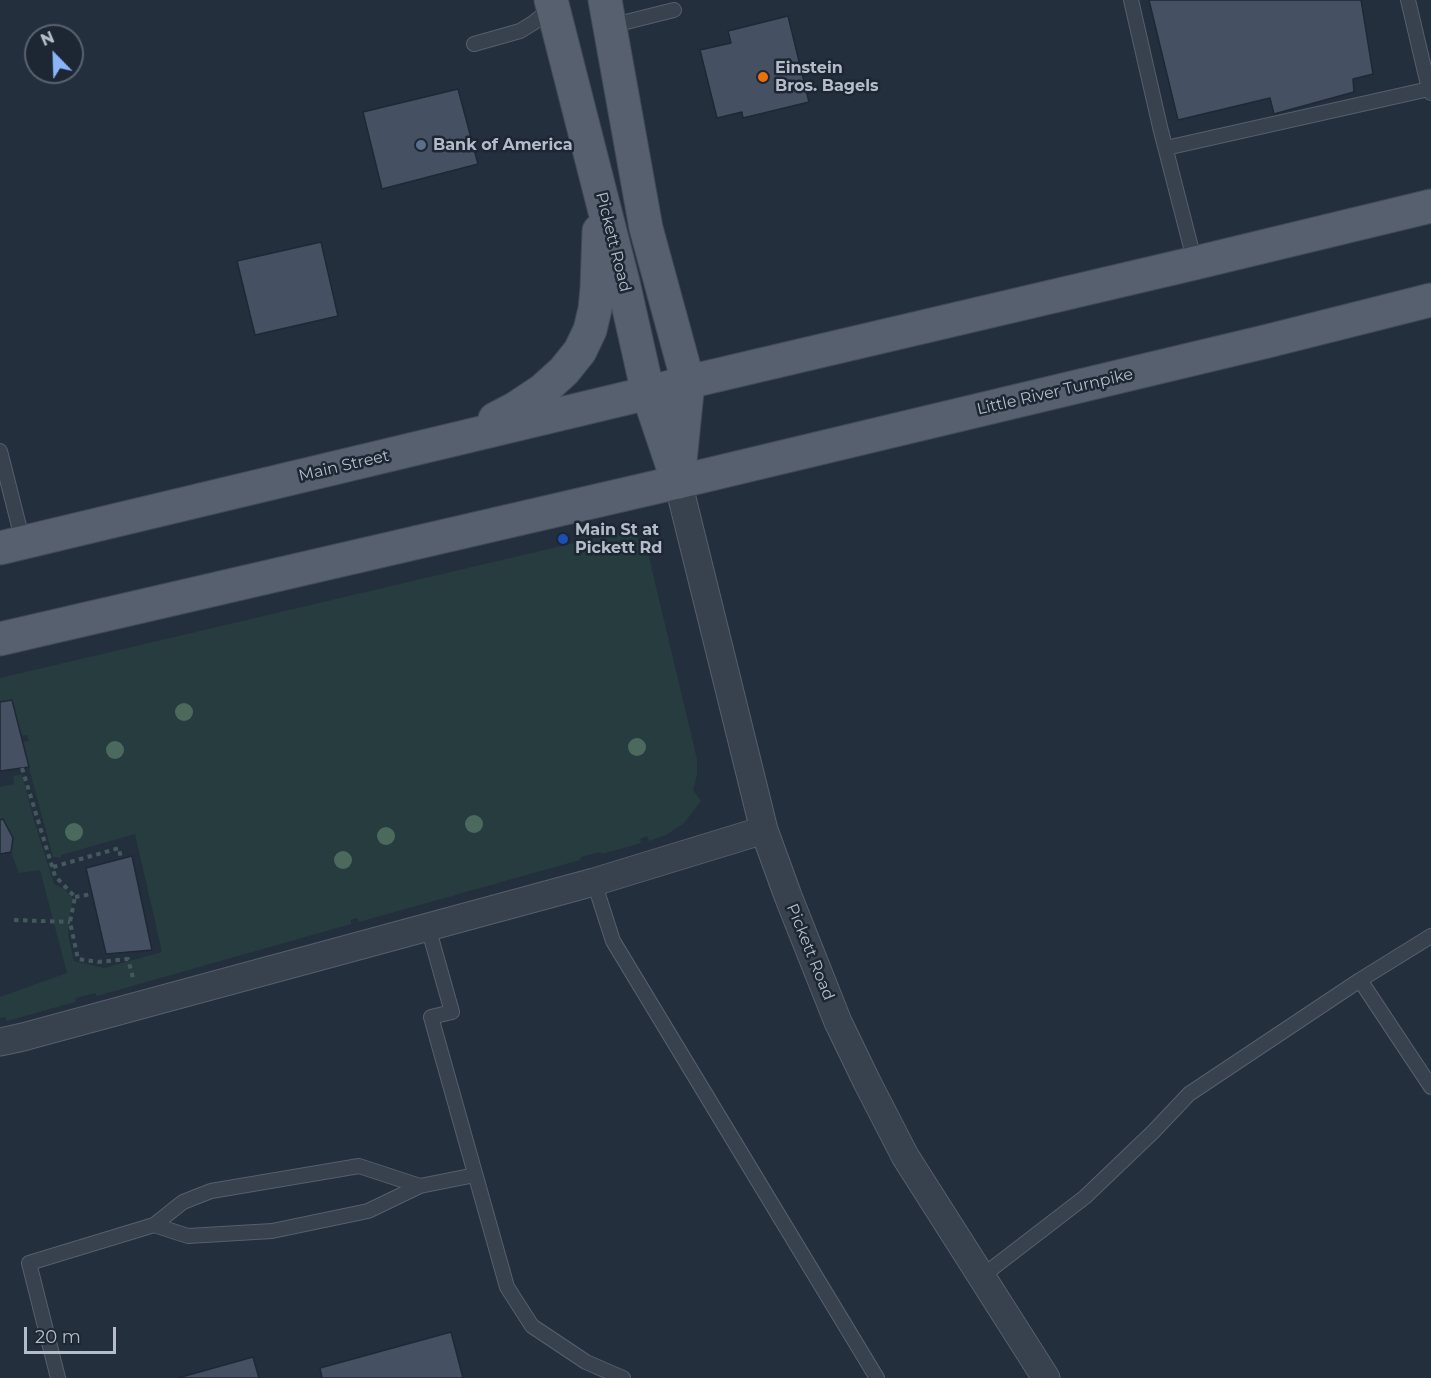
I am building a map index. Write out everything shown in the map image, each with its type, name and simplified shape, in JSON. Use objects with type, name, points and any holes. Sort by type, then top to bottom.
[{"type":"main road","name":"Pickett Road","points":[[552,3],[599,184],[648,393],[678,482]]},
{"type":"main road","name":"Pickett Road","points":[[608,13],[646,228],[688,382],[678,482]]},
{"type":"main road","points":[[453,440],[516,408],[543,390],[564,371],[580,351],[590,330],[597,288],[599,184]]},
{"type":"main road","points":[[688,382],[1431,206]]},
{"type":"main road","name":"Little River Turnpike","points":[[678,482],[1431,300]]},
{"type":"main road","name":"Main Street","points":[[12,545],[688,382]]},
{"type":"main road","points":[[0,639],[678,482]]},
{"type":"street","name":"Pickett Road","points":[[678,482],[764,830],[838,1022],[905,1156],[1044,1378]]},
{"type":"street","points":[[0,1042],[594,882],[764,830]]},
{"type":"lane","points":[[1131,0],[1195,263]]},
{"type":"lane","points":[[1166,148],[1430,91],[1408,0]]},
{"type":"lane","points":[[474,44],[520,31],[533,23],[552,3]]},
{"type":"lane","points":[[608,13],[674,10]]},
{"type":"lane","points":[[0,451],[12,545]]},
{"type":"lane","points":[[594,882],[613,942],[877,1378]]},
{"type":"lane","points":[[428,927],[452,1012],[431,1017],[507,1287],[532,1326],[586,1362],[623,1378]]},
{"type":"lane","points":[[981,1277],[1085,1197],[1154,1132],[1189,1094],[1360,980],[1431,936]]},
{"type":"lane","points":[[1360,980],[1431,1087]]},
{"type":"lane","points":[[57,1378],[28,1263],[154,1225],[183,1202],[211,1191],[359,1166],[420,1186]]},
{"type":"lane","points":[[154,1225],[188,1236],[272,1231],[368,1211],[420,1186],[475,1175]]},
{"type":"path","points":[[22,768],[55,876],[75,897]]},
{"type":"path","points":[[53,867],[119,848],[121,859]]},
{"type":"path","points":[[75,897],[92,894]]},
{"type":"path","points":[[75,897],[70,922],[78,959],[98,962],[128,959],[139,1005]]},
{"type":"path","points":[[14,920],[70,922]]},
{"type":"green space","points":[[625,531],[635,535],[645,545],[648,553],[697,759],[697,775],[693,790],[701,801],[684,823],[666,835],[649,841],[647,836],[640,839],[641,843],[602,854],[600,852],[581,857],[580,860],[359,922],[357,918],[351,920],[351,924],[97,996],[95,993],[76,998],[75,1002],[7,1021],[5,1017],[0,1018],[0,997],[67,973],[40,870],[19,873],[3,819],[0,820],[0,787],[14,784],[13,776],[22,774],[54,884],[63,888],[73,898],[68,935],[74,961],[104,968],[162,952],[135,834],[61,855],[61,858],[53,857],[22,742],[29,741],[27,735],[21,736],[12,700],[0,702],[0,678]]},
{"type":"building","points":[[1149,0],[1361,0],[1373,74],[1353,79],[1354,92],[1274,114],[1270,98],[1178,120]]},
{"type":"building","points":[[788,16],[809,102],[743,118],[742,112],[717,118],[700,50],[731,43],[728,31]]},
{"type":"building","points":[[458,89],[478,164],[382,189],[363,112]]},
{"type":"building","points":[[321,242],[338,316],[255,335],[237,261]]},
{"type":"building","points":[[12,700],[29,767],[0,771],[0,702]]},
{"type":"building","points":[[3,819],[13,838],[11,852],[0,854],[0,820]]},
{"type":"building","points":[[132,856],[152,950],[106,954],[86,868]]},
{"type":"building","points":[[451,1332],[463,1378],[322,1378],[320,1368]]},
{"type":"building","points":[[253,1357],[259,1378],[178,1378]]},
{"type":"place","name":"Einstein Bros. Bagels","points":[[763,77]]},
{"type":"place","name":"Bank of America","points":[[421,145]]},
{"type":"place","name":"Main St at Pickett Rd","points":[[563,539]]}]
